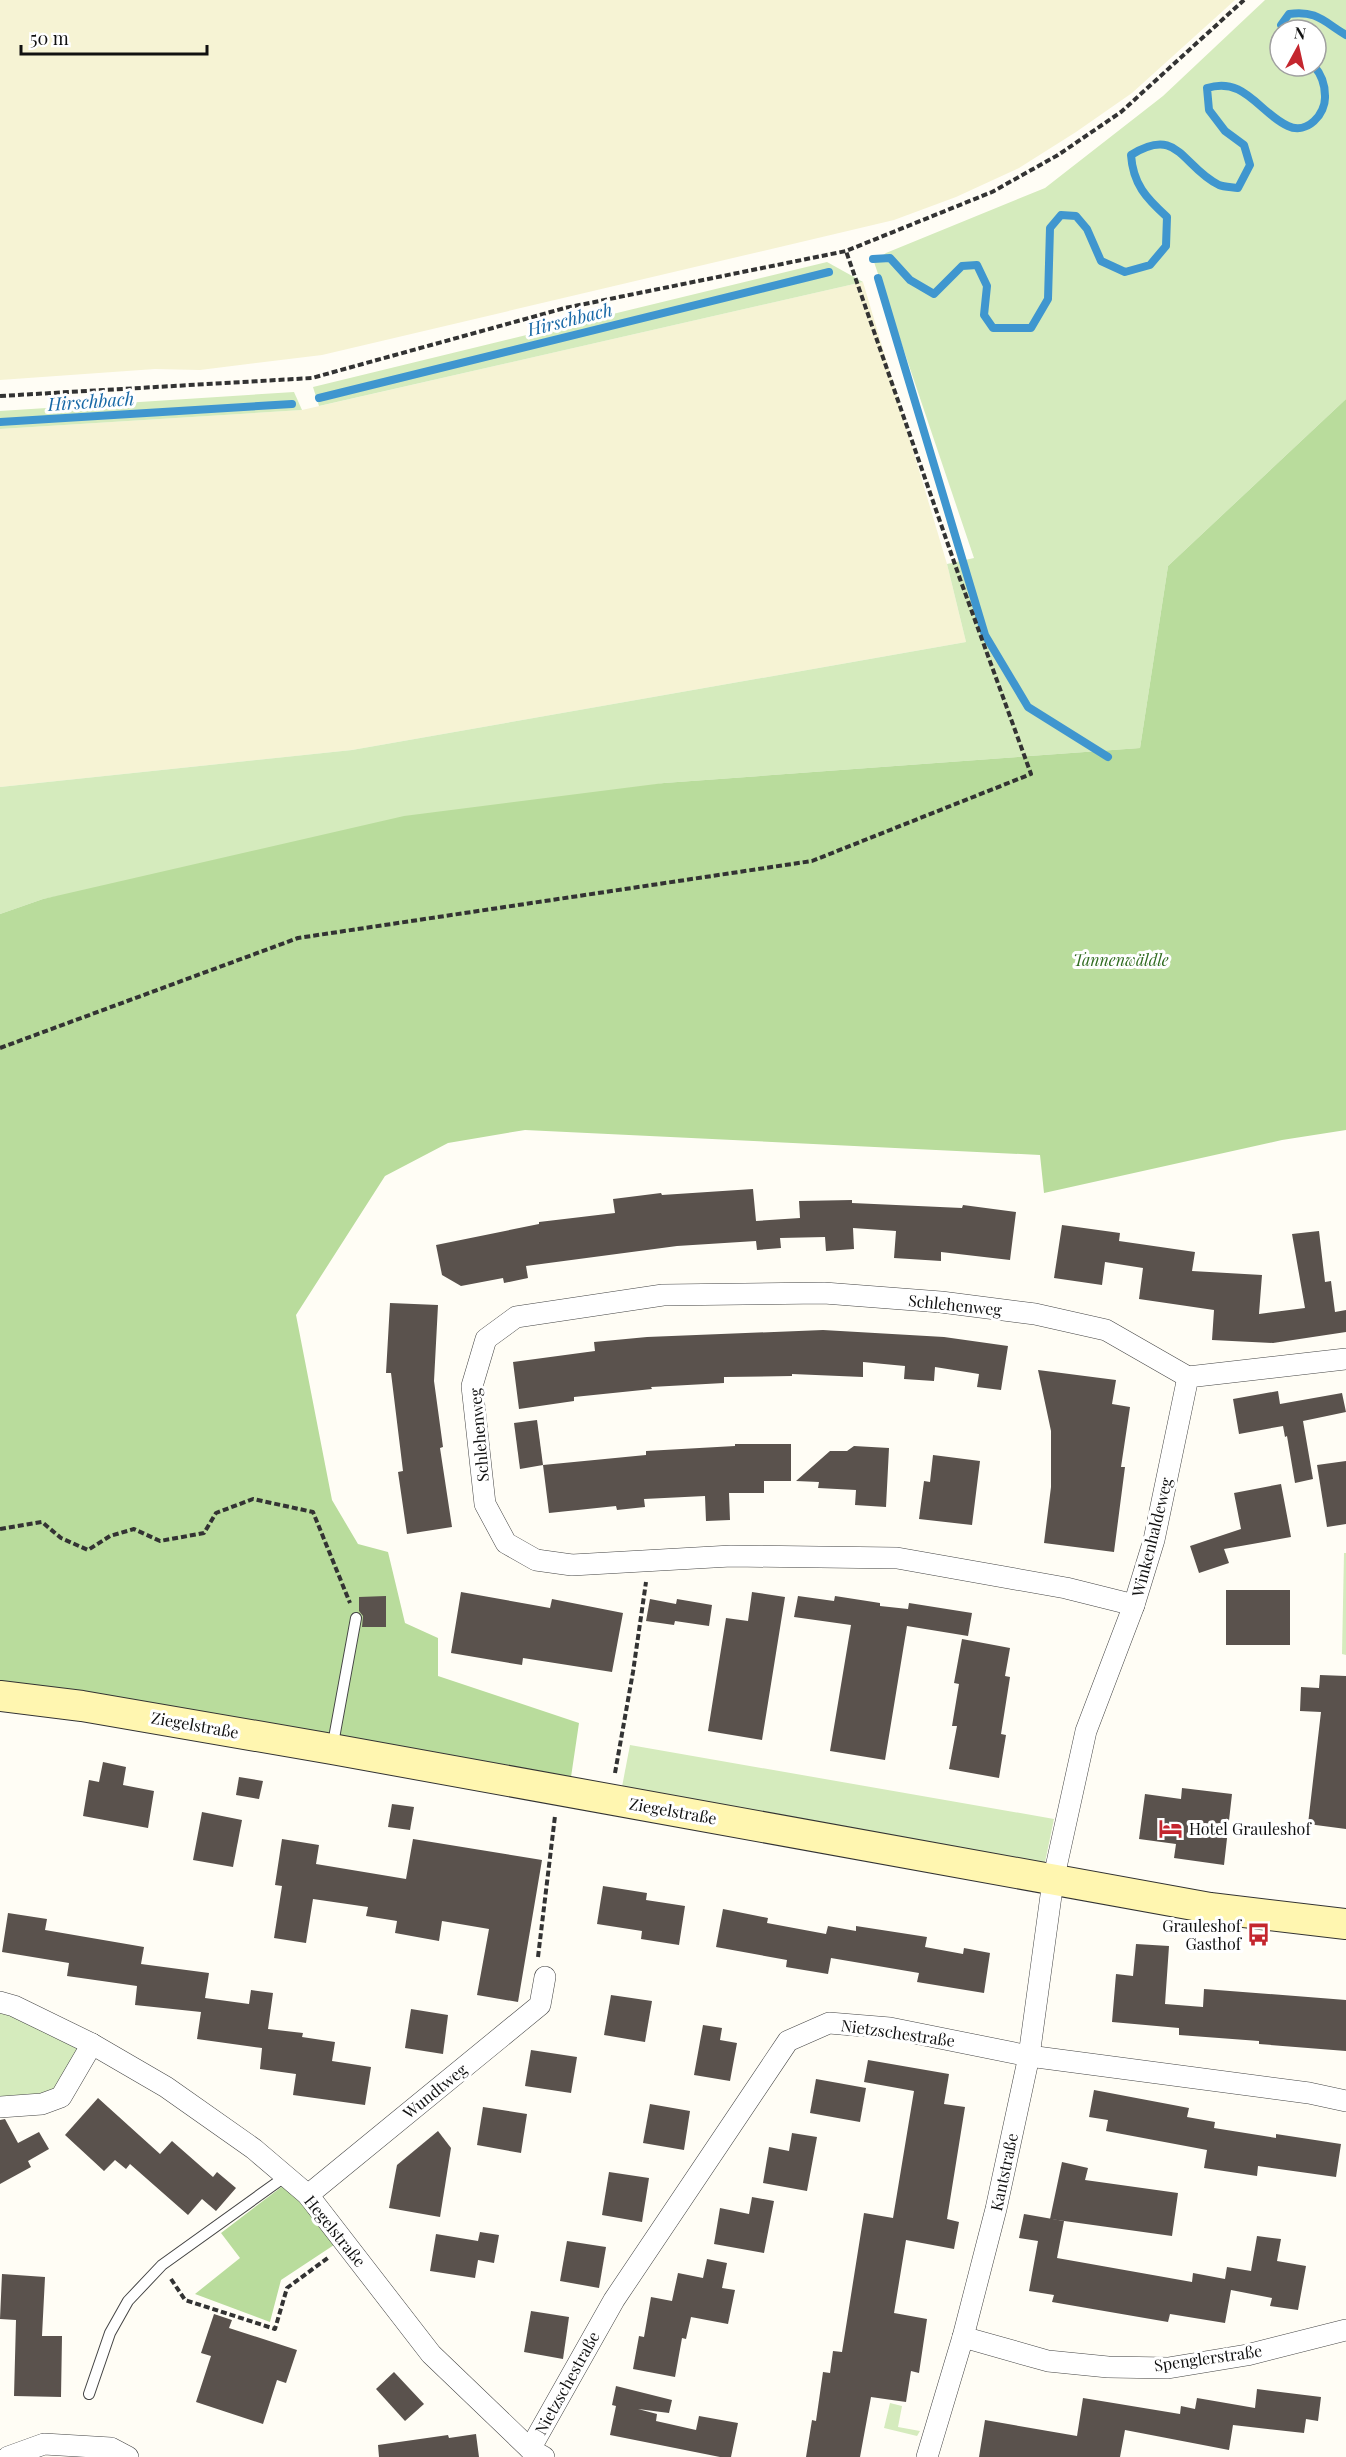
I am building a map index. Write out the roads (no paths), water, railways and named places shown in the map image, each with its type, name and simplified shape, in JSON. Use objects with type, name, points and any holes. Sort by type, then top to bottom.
[{"type":"main road","name":"Ziegelstraße","points":[[0,1696],[82,1706],[332,1749],[1210,1908],[1346,1924]]},
{"type":"street","name":"Schlehenweg","points":[[1134,1605],[1066,1588],[897,1558],[731,1556],[563,1564],[536,1560],[506,1543],[485,1504],[472,1386],[486,1339],[516,1317],[663,1295],[824,1293],[941,1302],[1035,1314],[1107,1330],[1188,1377]]},
{"type":"street","points":[[1188,1377],[1346,1359]]},
{"type":"street","name":"Winkenhaldeweg","points":[[1053,1881],[1086,1731],[1134,1605],[1154,1540],[1188,1377]]},
{"type":"street","name":"Kantstraße","points":[[927,2457],[963,2337],[996,2209],[1029,2056],[1053,1881]]},
{"type":"street","name":"Wundtweg","points":[[308,2195],[540,2005],[545,1977]]},
{"type":"street","name":"Hegelstraße","points":[[0,2002],[14,2006],[92,2044],[166,2087],[254,2149],[308,2195],[431,2354],[537,2453]]},
{"type":"street","name":"Nietzschestraße","points":[[537,2453],[614,2300],[788,2041],[829,2023],[890,2028],[1029,2056],[1309,2093],[1346,2101]]},
{"type":"street","points":[[0,2108],[42,2104],[61,2097],[92,2044]]},
{"type":"street","name":"Spenglerstraße","points":[[963,2337],[1048,2361],[1108,2367],[1168,2367],[1247,2355],[1346,2330]]},
{"type":"street","points":[[8,2457],[44,2444],[111,2448],[128,2457]]},
{"type":"lane","points":[[332,1749],[356,1618]]},
{"type":"lane","points":[[90,2394],[114,2325],[129,2301],[162,2265],[286,2176]]},
{"type":"waterway","name":"Hirschbach","points":[[1286,18],[1289,14],[1299,13],[1320,18]]},
{"type":"waterway","name":"Hirschbach","points":[[1328,23],[1346,35]]},
{"type":"waterway","name":"Hirschbach","points":[[873,259],[890,258],[910,280],[934,294],[962,266],[977,265],[987,286],[984,315],[993,328],[1031,328],[1048,299],[1050,228],[1061,215],[1076,216],[1087,229],[1101,261],[1125,272],[1150,265],[1166,246],[1167,217],[1142,190],[1132,165],[1131,155],[1147,147],[1160,144],[1170,147],[1219,185],[1238,188],[1250,165],[1244,145],[1225,131],[1209,110],[1207,88],[1232,87],[1242,91],[1278,120],[1288,126],[1302,128],[1314,121],[1322,110],[1325,92],[1321,78]]},
{"type":"waterway","name":"Hirschbach","points":[[319,398],[829,272]]},
{"type":"waterway","points":[[878,278],[985,635],[1028,707],[1108,757]]},
{"type":"waterway","name":"Hirschbach","points":[[0,422],[292,404]]},
{"type":"place","name":"Hotel Grauleshof","points":[[1171,1829]]},
{"type":"place","name":"Grauleshof Gasthof","points":[[1259,1935]]},
{"type":"park label","name":"Tannenwäldle","points":[[1121,960]]}]
